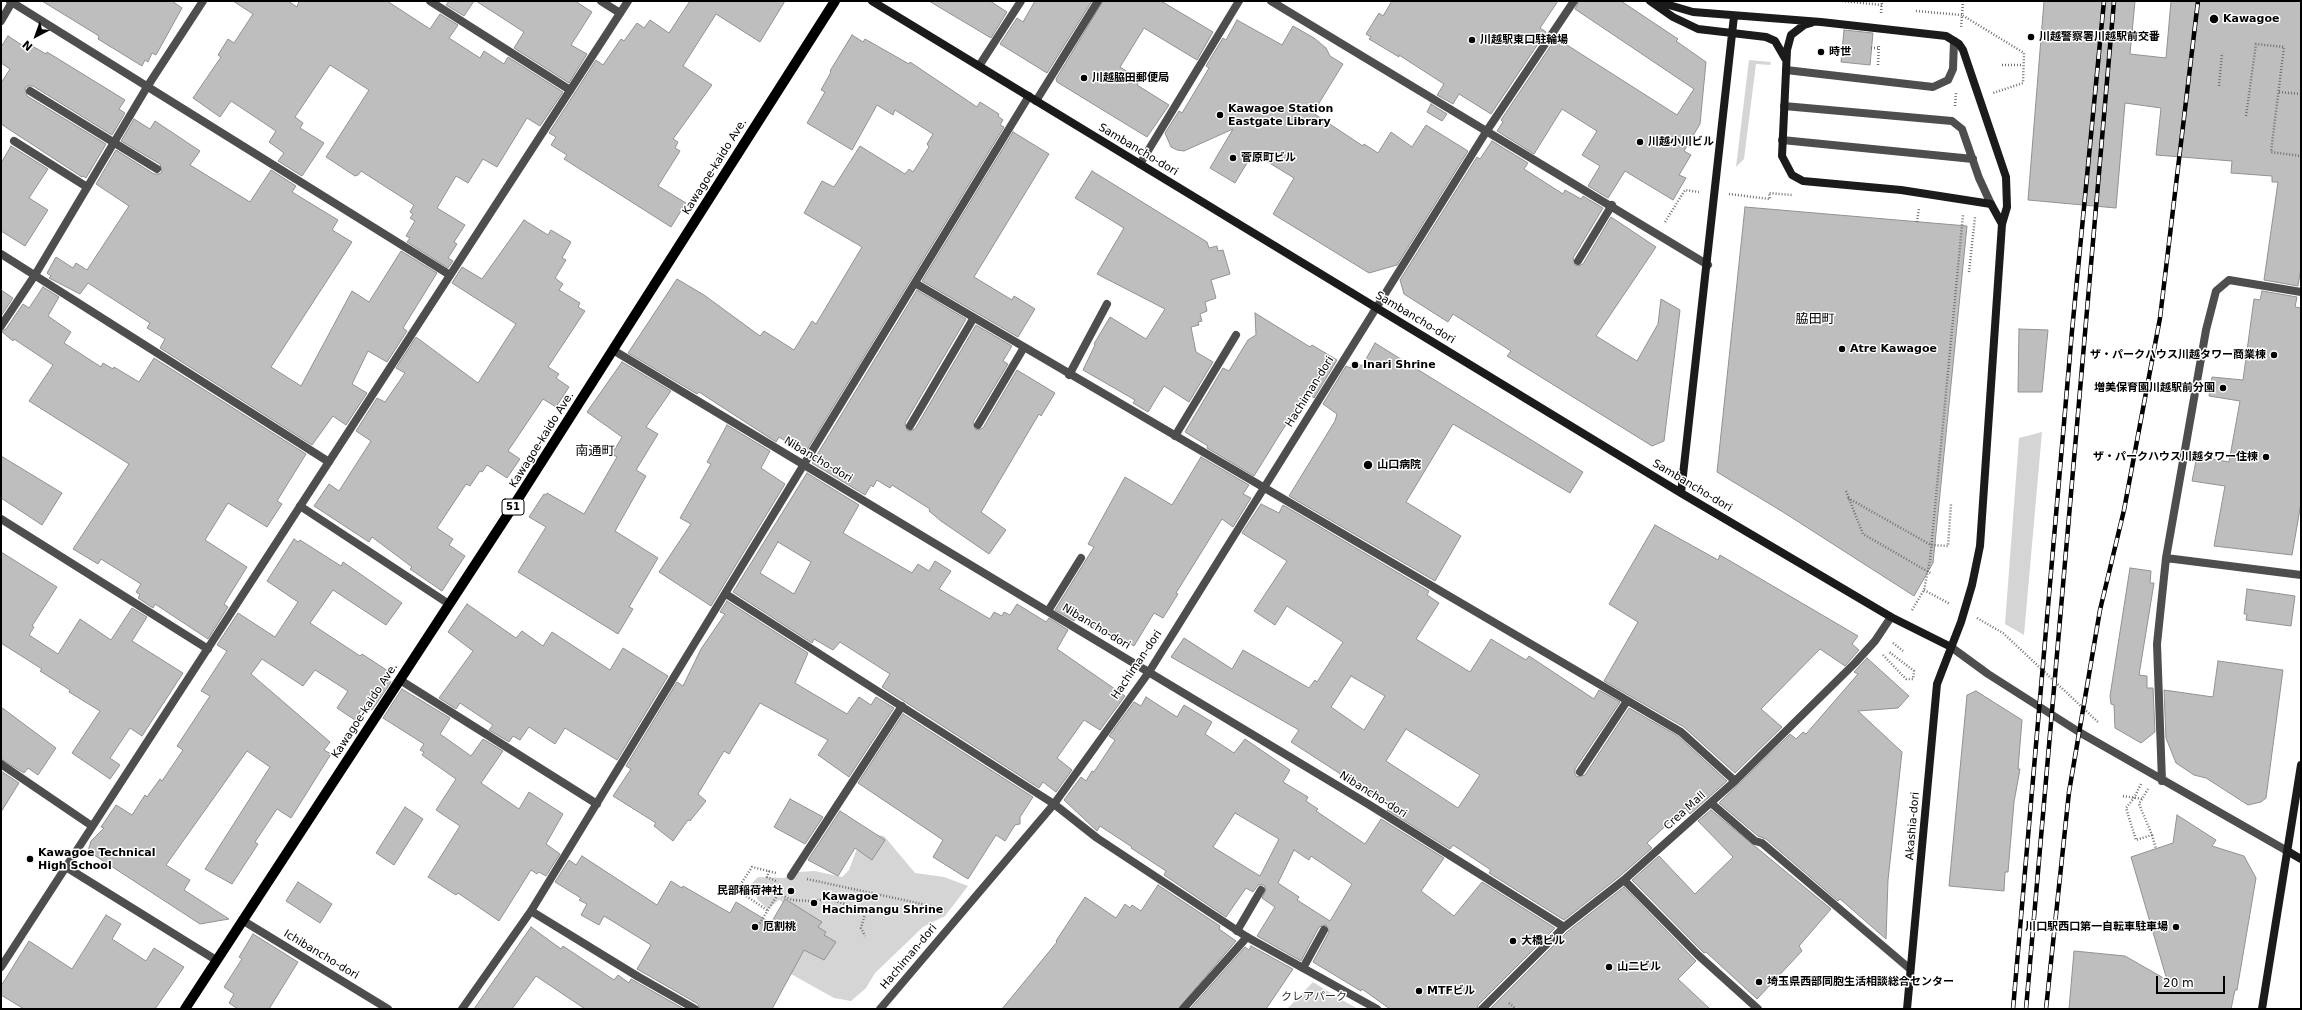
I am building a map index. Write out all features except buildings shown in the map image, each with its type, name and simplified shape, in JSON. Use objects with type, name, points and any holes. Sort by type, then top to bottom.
[{"type":"main road","name":"Kawagoe-kaido Ave.","points":[[185,1009],[516,502],[835,1]]},
{"type":"street","points":[[1,326],[34,275],[147,87],[203,1]]},
{"type":"street","points":[[430,1],[570,90]]},
{"type":"street","points":[[601,1],[620,13]]},
{"type":"street","points":[[1,968],[628,1]]},
{"type":"street","name":"Sambancho-dori","points":[[872,1],[1681,493],[1891,617],[1951,647]]},
{"type":"street","points":[[979,66],[1021,1]]},
{"type":"street","points":[[462,1009],[531,911],[597,804],[660,697],[726,594],[915,284],[1033,99],[1098,1]]},
{"type":"street","points":[[1140,164],[1238,1]]},
{"type":"street","points":[[1271,1],[1708,265]]},
{"type":"street","name":"Hachiman-dori","points":[[880,1009],[1054,804],[1149,672],[1486,132],[1574,1]]},
{"type":"street","points":[[1650,1],[1689,26],[1703,30],[1766,37],[1775,41],[1786,67]]},
{"type":"street","points":[[1655,1],[1693,12],[1933,33],[1946,36],[1954,41],[1953,69],[1948,80],[1933,87],[1786,67]]},
{"type":"street","points":[[1,21],[11,2],[450,275]]},
{"type":"street","points":[[1681,493],[1708,265],[1734,16]]},
{"type":"street","points":[[1821,22],[1804,25],[1791,36],[1788,44],[1782,156],[1792,175],[1804,180],[1901,190],[1990,204]]},
{"type":"street","name":"Akashia-dori","points":[[1906,1009],[1937,684],[1972,585],[1980,546],[2002,224],[2007,206],[2006,177],[1963,50],[1954,41]]},
{"type":"street","points":[[30,91],[157,169]]},
{"type":"street","points":[[1784,106],[1946,119],[1962,129],[1990,204],[2002,224]]},
{"type":"street","points":[[14,140],[87,187]]},
{"type":"street","points":[[1782,140],[1972,159]]},
{"type":"street","points":[[1578,261],[1612,206]]},
{"type":"street","points":[[1,254],[329,462]]},
{"type":"street","points":[[2162,781],[2157,644],[2166,558],[2206,330],[2216,291],[2229,280],[2301,292]]},
{"type":"street","points":[[915,284],[1680,732],[1735,781]]},
{"type":"street","points":[[1069,375],[1107,304]]},
{"type":"street","points":[[910,426],[973,319]]},
{"type":"street","points":[[1175,436],[1236,335]]},
{"type":"street","points":[[978,425],[1024,349]]},
{"type":"street","name":"Nibancho-dori","points":[[613,350],[1368,804],[1564,928]]},
{"type":"street","points":[[300,506],[449,604]]},
{"type":"street","points":[[1,519],[208,649]]},
{"type":"street","points":[[1048,611],[1081,558]]},
{"type":"street","points":[[2166,558],[2301,575]]},
{"type":"street","points":[[726,594],[1054,804],[1097,838],[1237,931],[1377,1009]]},
{"type":"street","name":"Crea Mall","points":[[1482,1009],[1564,928],[1624,880],[1735,781],[1855,663],[1875,641],[1891,617]]},
{"type":"street","points":[[1951,647],[1985,672],[2051,714],[2162,781],[2301,859]]},
{"type":"street","points":[[400,680],[597,804]]},
{"type":"street","points":[[1580,772],[1627,701]]},
{"type":"street","points":[[791,876],[902,706]]},
{"type":"street","points":[[1,764],[92,826]]},
{"type":"street","points":[[2262,1009],[2289,852],[2301,765]]},
{"type":"street","points":[[1711,803],[1754,841],[1762,843],[1910,969]]},
{"type":"street","points":[[66,867],[216,960]]},
{"type":"street","points":[[1624,880],[1698,955],[1758,1009]]},
{"type":"street","points":[[1237,931],[1261,890]]},
{"type":"street","points":[[531,911],[694,1009]]},
{"type":"street","name":"Ichibancho-dori","points":[[242,920],[388,1009]]},
{"type":"street","points":[[1303,968],[1324,930]]},
{"type":"street","points":[[1183,1009],[1247,937]]},
{"type":"path","points":[[1842,1],[1882,5]]},
{"type":"path","points":[[1962,15],[1963,1]]},
{"type":"path","points":[[1916,11],[1962,15],[2024,54],[2022,65],[2023,83],[1985,96]]},
{"type":"path","points":[[2246,116],[2256,44],[2284,47],[2271,152],[2301,156]]},
{"type":"path","points":[[1872,48],[1879,48]]},
{"type":"path","points":[[2219,86],[2222,53]]},
{"type":"path","points":[[2002,64],[2022,65]]},
{"type":"path","points":[[2278,92],[2301,94]]},
{"type":"path","points":[[1948,105],[1955,106],[1963,104]]},
{"type":"path","points":[[1917,222],[1919,206]]},
{"type":"path","points":[[1921,596],[1924,590],[1931,545],[1963,213]]},
{"type":"path","points":[[1969,272],[1975,214]]},
{"type":"path","points":[[1846,491],[1863,534],[1932,574]]},
{"type":"path","points":[[1848,498],[1931,545],[1948,546],[1951,504]]},
{"type":"path","points":[[1924,590],[1955,606]]},
{"type":"path","points":[[1974,616],[2003,633],[2101,726]]},
{"type":"path","points":[[1892,642],[1903,651]]},
{"type":"path","points":[[1887,650],[1914,671],[1913,679],[1906,679],[1889,663]]},
{"type":"path","points":[[2144,776],[2134,798],[2126,808],[2136,840],[2152,836]]},
{"type":"path","points":[[2149,788],[2139,804],[2156,849]]},
{"type":"path","points":[[2134,798],[2123,796],[2143,798]]},
{"type":"path","points":[[767,910],[737,890],[752,867],[942,908],[960,914]]},
{"type":"path","points":[[769,871],[767,877],[774,880]]},
{"type":"path","points":[[758,926],[778,894],[792,900],[810,901],[828,899],[866,910],[861,928],[865,936]]},
{"type":"green space","points":[[1749,60],[1771,62],[1770,65],[1756,64],[1744,159],[1736,167]]},
{"type":"green space","points":[[2042,432],[2024,635],[2005,624],[2019,438]]},
{"type":"green space","points":[[869,834],[884,836],[915,873],[944,877],[968,886],[945,916],[923,927],[875,973],[866,988],[851,1001],[834,998],[791,974],[786,966],[797,910],[779,900],[768,909],[759,901],[749,886],[758,877],[784,878],[797,872],[815,871],[842,877],[849,870],[856,851]]},
{"type":"green space","name":"クレアパーク","points":[[1313,982],[1337,997],[1358,1009],[1287,1009]]},
{"type":"railway","points":[[2013,1009],[2072,331],[2104,1]]},
{"type":"railway","points":[[2026,1009],[2114,1]]},
{"type":"railway","points":[[2046,1009],[2069,792],[2100,610],[2124,510],[2160,318],[2198,1]]},
{"type":"place","name":"Kawagoe","points":[[2214,19]]},
{"type":"place","name":"川越警察署川越駅前交番","points":[[2031,37]]},
{"type":"place","name":"川越駅東口駐輪場","points":[[1472,40]]},
{"type":"place","name":"時世","points":[[1821,52]]},
{"type":"place","name":"川越脇田郵便局","points":[[1084,78]]},
{"type":"place","name":"Kawagoe Station Eastgate Library","points":[[1220,115]]},
{"type":"place","name":"川越小川ビル","points":[[1640,142]]},
{"type":"place","name":"菅原町ビル","points":[[1233,158]]},
{"type":"place","name":"Atre Kawagoe","points":[[1842,349]]},
{"type":"place","name":"ザ・パークハウス川越タワー商業棟","points":[[2274,355]]},
{"type":"place","name":"Inari Shrine","points":[[1355,365]]},
{"type":"place","name":"増美保育園川越駅前分園","points":[[2223,388]]},
{"type":"place","name":"ザ・パークハウス川越タワー住棟","points":[[2266,457]]},
{"type":"place","name":"山口病院","points":[[1368,465]]},
{"type":"place","name":"Kawagoe Technical High School","points":[[30,859]]},
{"type":"place","name":"民部稲荷神社","points":[[791,891]]},
{"type":"place","name":"Kawagoe Hachimangu Shrine","points":[[814,903]]},
{"type":"place","name":"厄割桃","points":[[755,927]]},
{"type":"place","name":"川口駅西口第一自転車駐車場","points":[[2176,927]]},
{"type":"place","name":"大橋ビル","points":[[1513,941]]},
{"type":"place","name":"山二ビル","points":[[1609,967]]},
{"type":"place","name":"埼玉県西部同胞生活相談総合センター","points":[[1759,982]]},
{"type":"place","name":"MTFビル","points":[[1419,991]]},
{"type":"district","name":"脇田町","points":[[1815,320]]},
{"type":"district","name":"南通町","points":[[595,452]]}]
